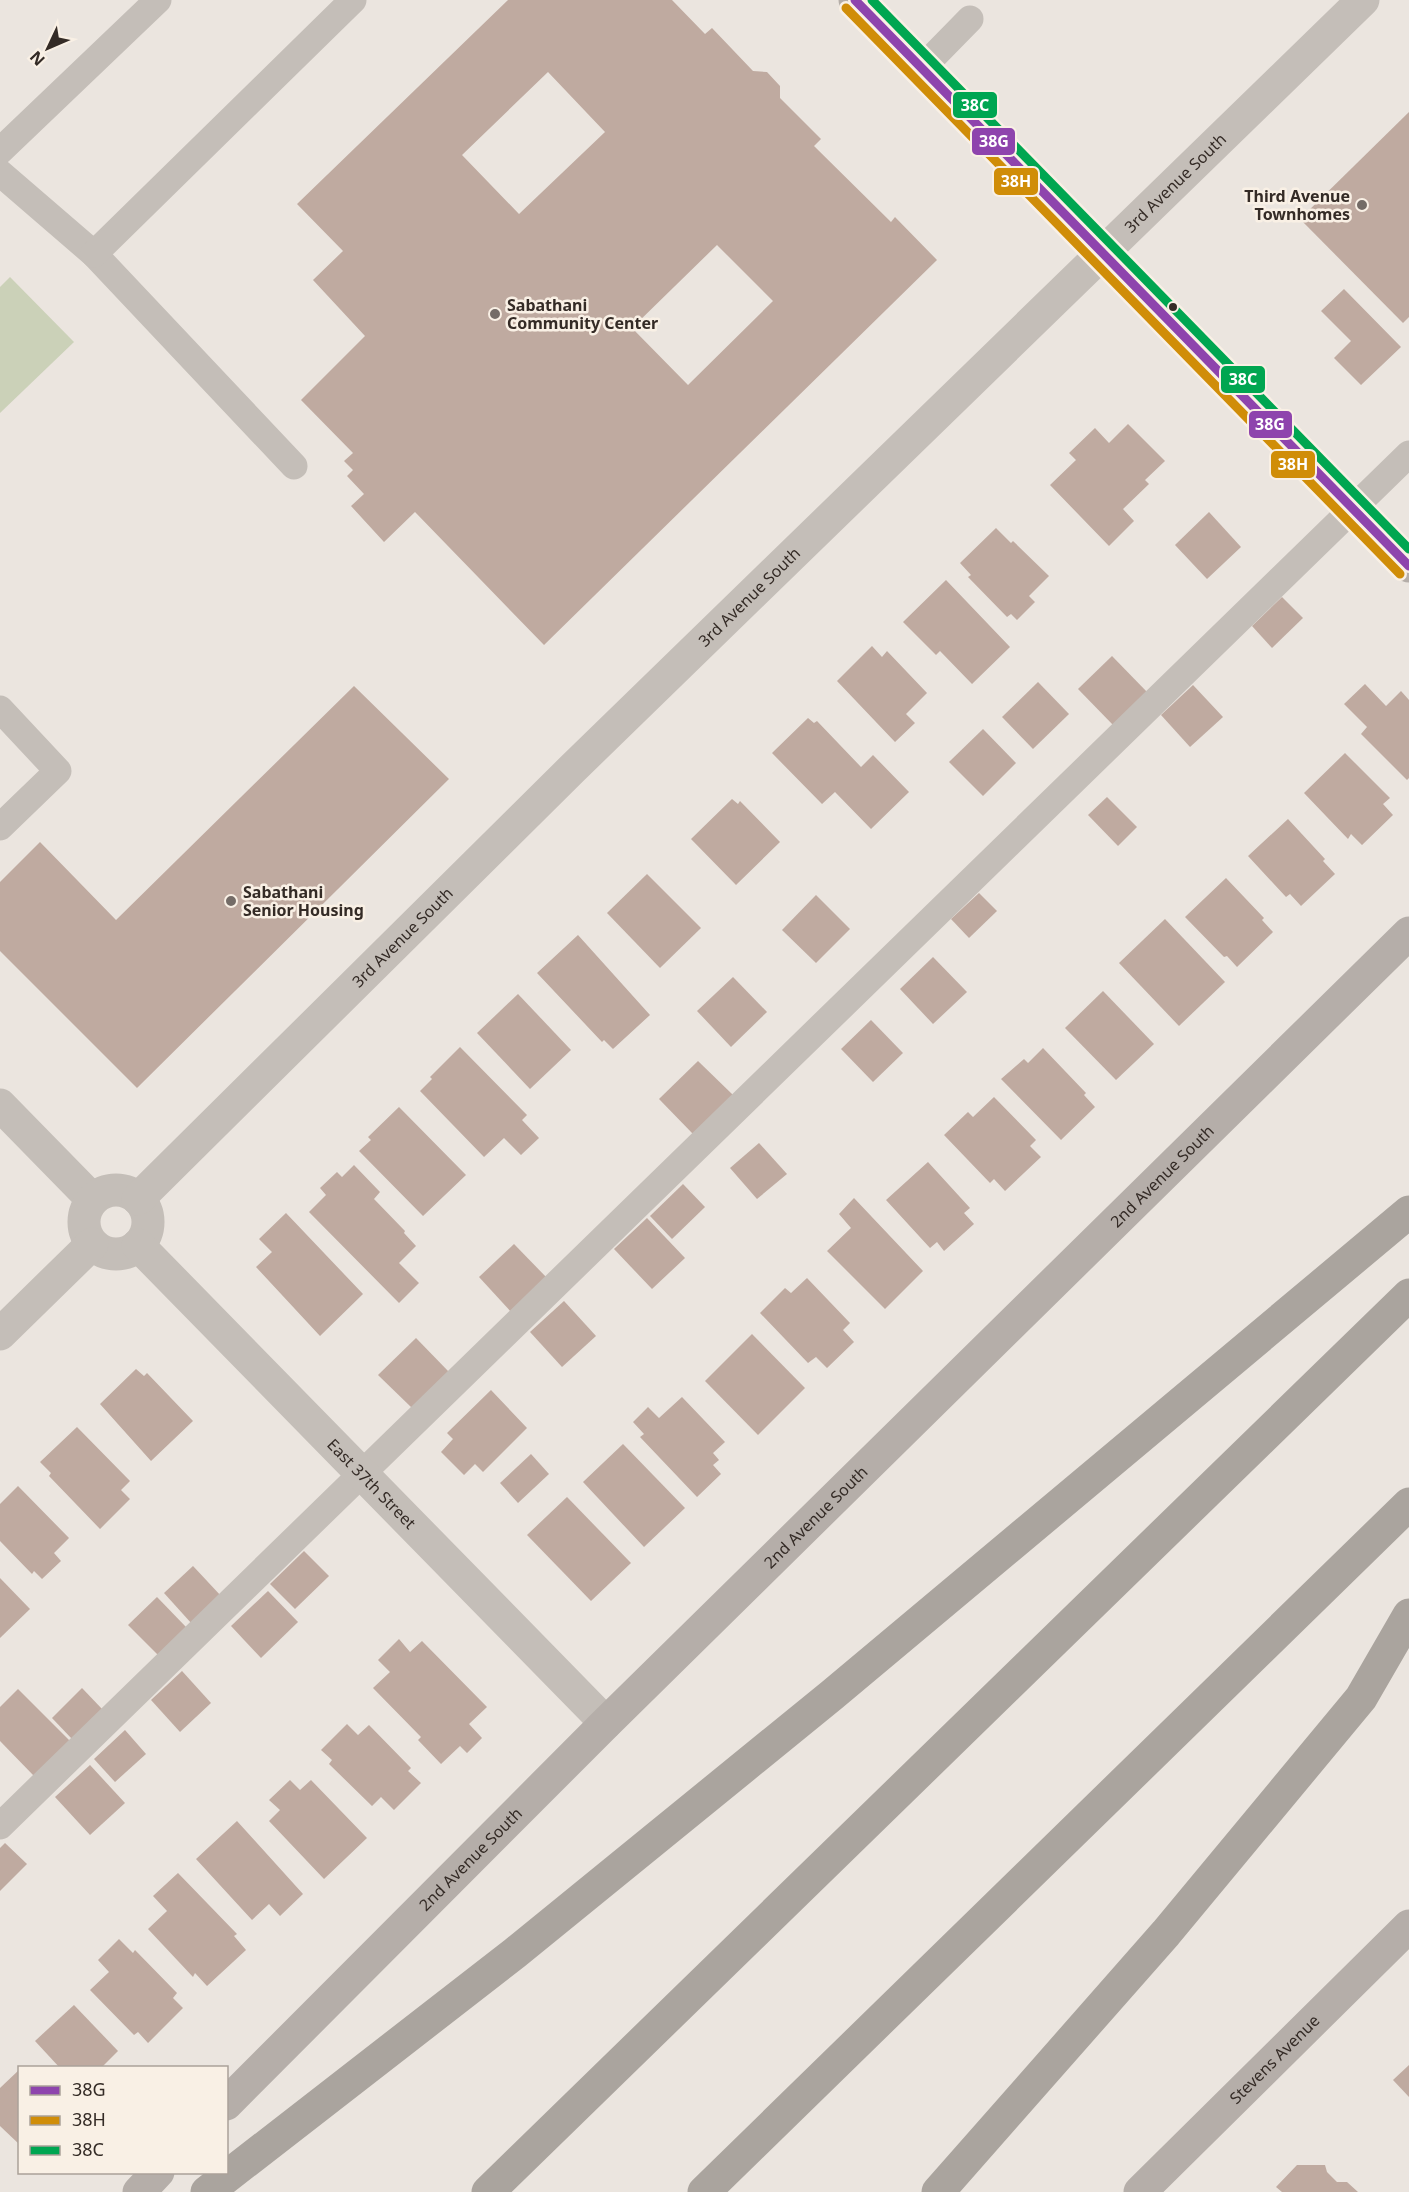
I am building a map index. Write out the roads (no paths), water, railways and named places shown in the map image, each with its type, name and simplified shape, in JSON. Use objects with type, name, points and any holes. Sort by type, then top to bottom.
[{"type":"highway","points":[[207,2192],[514,1953],[805,1717],[1409,1212]]},
{"type":"highway","points":[[488,2192],[1409,1295]]},
{"type":"highway","points":[[704,2192],[1409,1504]]},
{"type":"highway","points":[[938,2192],[1166,1933],[1360,1698],[1409,1615]]},
{"type":"street","points":[[855,0],[1409,566]]},
{"type":"street","name":"3rd Avenue South","points":[[138,1199],[579,762],[1363,0]]},
{"type":"street","name":"2nd Avenue South","points":[[228,2102],[606,1723],[1409,933]]},
{"type":"street","points":[[0,1105],[92,1199]]},
{"type":"street","points":[[120,1189],[138,1199],[148,1216],[148,1227],[138,1245],[120,1254],[101,1250],[93,1244],[83,1227],[86,1207],[92,1199],[100,1193],[120,1189]]},
{"type":"street","points":[[0,1334],[93,1244]]},
{"type":"street","name":"East 37th Street","points":[[138,1245],[606,1723]]},
{"type":"street","name":"Stevens Avenue","points":[[1140,2192],[1409,1926]]},
{"type":"street","points":[[139,2192],[156,2174]]},
{"type":"lane","points":[[0,152],[158,0]]},
{"type":"lane","points":[[94,254],[353,0]]},
{"type":"lane","points":[[922,68],[970,19]]},
{"type":"lane","points":[[0,173],[94,254],[294,466]]},
{"type":"lane","points":[[0,1826],[1409,454]]},
{"type":"lane","points":[[0,709],[58,771],[0,827]]},
{"type":"place","name":"Third Avenue Townhomes","points":[[1362,205]]},
{"type":"place","name":"Sabathani Community Center","points":[[495,314]]},
{"type":"place","name":"Sabathani Senior Housing","points":[[231,901]]}]
